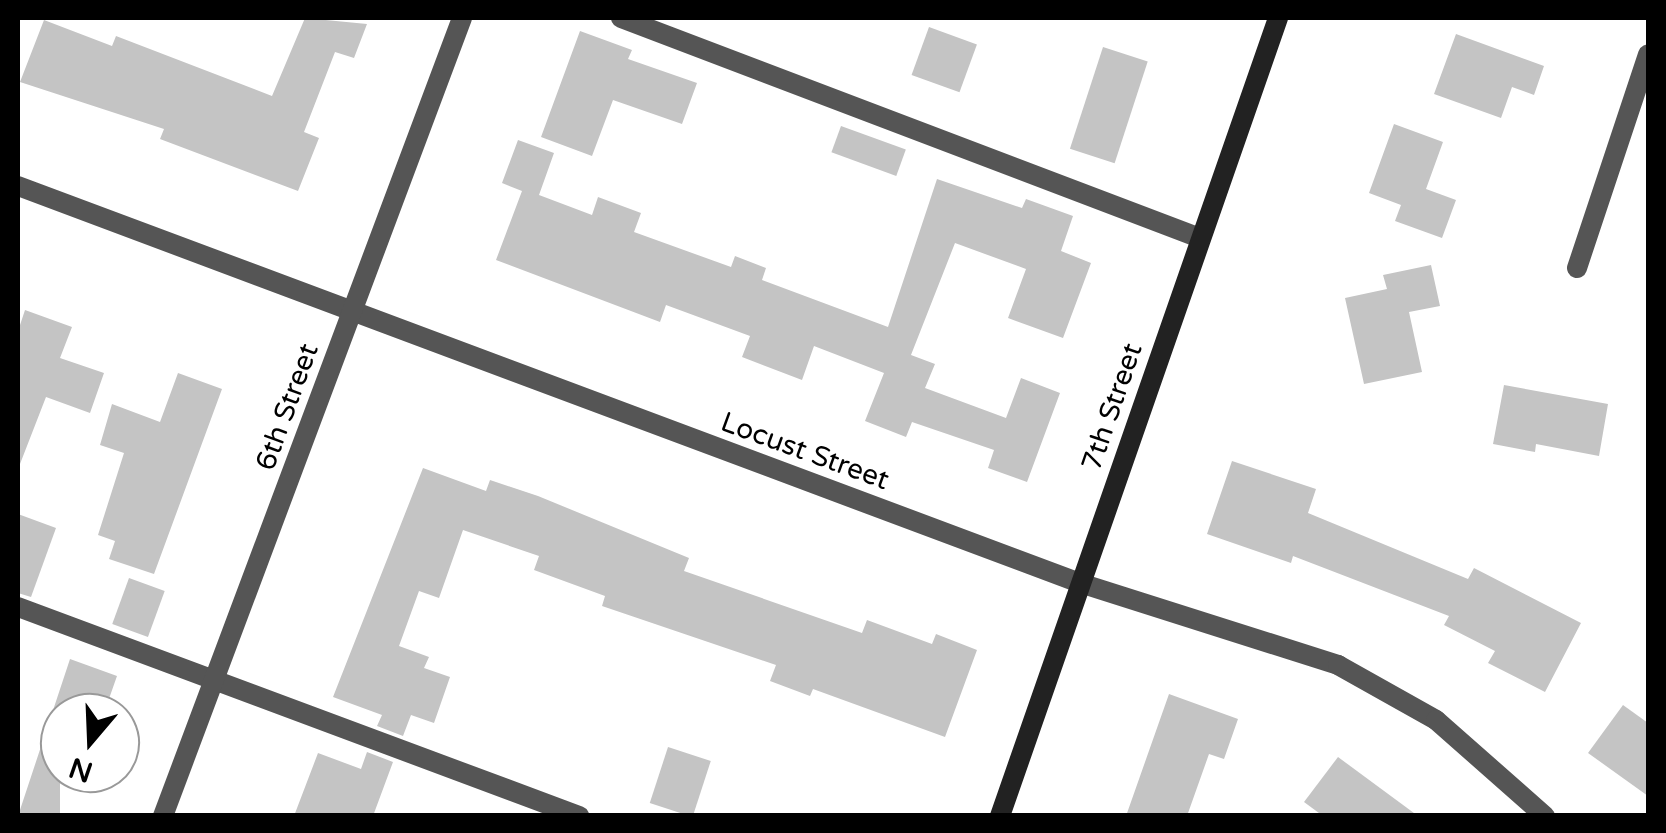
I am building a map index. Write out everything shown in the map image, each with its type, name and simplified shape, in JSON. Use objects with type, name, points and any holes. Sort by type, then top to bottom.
[{"type":"street","name":"6th Street","points":[[163,816],[462,18]]},
{"type":"street","points":[[620,18],[1200,238]]},
{"type":"street","name":"7th Street","points":[[1000,816],[1278,18]]},
{"type":"street","points":[[1577,268],[1648,54]]},
{"type":"street","name":"Locust Street","points":[[18,186],[1080,583],[1338,665],[1389,690],[1436,720],[1544,816]]},
{"type":"street","points":[[18,607],[580,816]]},
{"type":"building","points":[[305,18],[367,24],[354,58],[335,52],[304,132],[319,138],[298,191],[160,139],[164,129],[20,82],[44,20],[112,46],[116,36],[272,96]]},
{"type":"building","points":[[929,27],[977,44],[959,92],[912,75]]},
{"type":"building","points":[[580,31],[632,50],[628,59],[697,83],[682,124],[613,100],[592,156],[541,137]]},
{"type":"building","points":[[1456,34],[1544,66],[1534,95],[1512,87],[1501,118],[1434,94]]},
{"type":"building","points":[[1103,47],[1148,62],[1115,163],[1070,149]]},
{"type":"building","points":[[1394,124],[1443,142],[1426,189],[1456,200],[1442,238],[1395,221],[1401,205],[1369,193]]},
{"type":"building","points":[[841,126],[906,150],[896,176],[831,152]]},
{"type":"building","points":[[518,140],[554,153],[539,195],[592,215],[598,197],[641,213],[634,232],[731,267],[735,256],[766,268],[762,280],[888,327],[937,179],[1022,208],[1026,199],[1073,216],[1061,251],[1091,263],[1063,338],[1008,318],[1026,269],[955,243],[911,355],[935,364],[925,388],[1006,418],[1021,378],[1060,393],[1027,482],[988,468],[994,450],[912,422],[906,437],[865,421],[884,373],[814,346],[802,380],[742,357],[750,336],[666,305],[660,322],[496,260],[522,191],[502,183]]},
{"type":"building","points":[[1431,265],[1440,306],[1409,312],[1422,372],[1364,384],[1345,298],[1387,289],[1383,275]]},
{"type":"building","points":[[25,310],[72,327],[60,358],[104,373],[90,413],[46,397],[20,464],[18,331]]},
{"type":"building","points":[[178,373],[222,389],[154,574],[109,559],[115,541],[98,535],[124,453],[100,445],[112,404],[160,422]]},
{"type":"building","points":[[1504,385],[1608,404],[1599,456],[1536,444],[1535,452],[1493,444]]},
{"type":"building","points":[[1232,461],[1316,489],[1308,513],[1468,579],[1474,568],[1581,623],[1545,692],[1488,663],[1495,651],[1444,625],[1449,616],[1293,556],[1291,563],[1207,534]]},
{"type":"building","points":[[423,468],[486,491],[490,480],[538,496],[689,558],[684,571],[862,633],[867,620],[932,644],[936,634],[977,650],[945,737],[813,689],[810,696],[770,681],[776,665],[602,606],[605,596],[534,570],[539,556],[463,530],[439,598],[419,591],[399,646],[429,657],[424,668],[450,677],[434,723],[411,715],[403,736],[377,726],[382,715],[333,697]]},
{"type":"building","points":[[18,514],[56,528],[31,597],[18,593]]},
{"type":"building","points":[[129,578],[165,591],[148,637],[112,624]]},
{"type":"building","points":[[70,659],[117,676],[111,693],[59,693]]},
{"type":"building","points":[[1169,694],[1238,719],[1224,759],[1209,754],[1187,816],[1126,816]]},
{"type":"building","points":[[1623,705],[1648,723],[1648,796],[1588,753]]},
{"type":"building","points":[[668,747],[711,761],[693,816],[650,803]]},
{"type":"building","points":[[40,750],[40,793],[60,793],[60,816],[18,816]]},
{"type":"building","points":[[367,752],[393,762],[373,816],[294,816],[318,753],[361,769]]},
{"type":"building","points":[[1338,757],[1418,816],[1323,816],[1304,802]]}]
